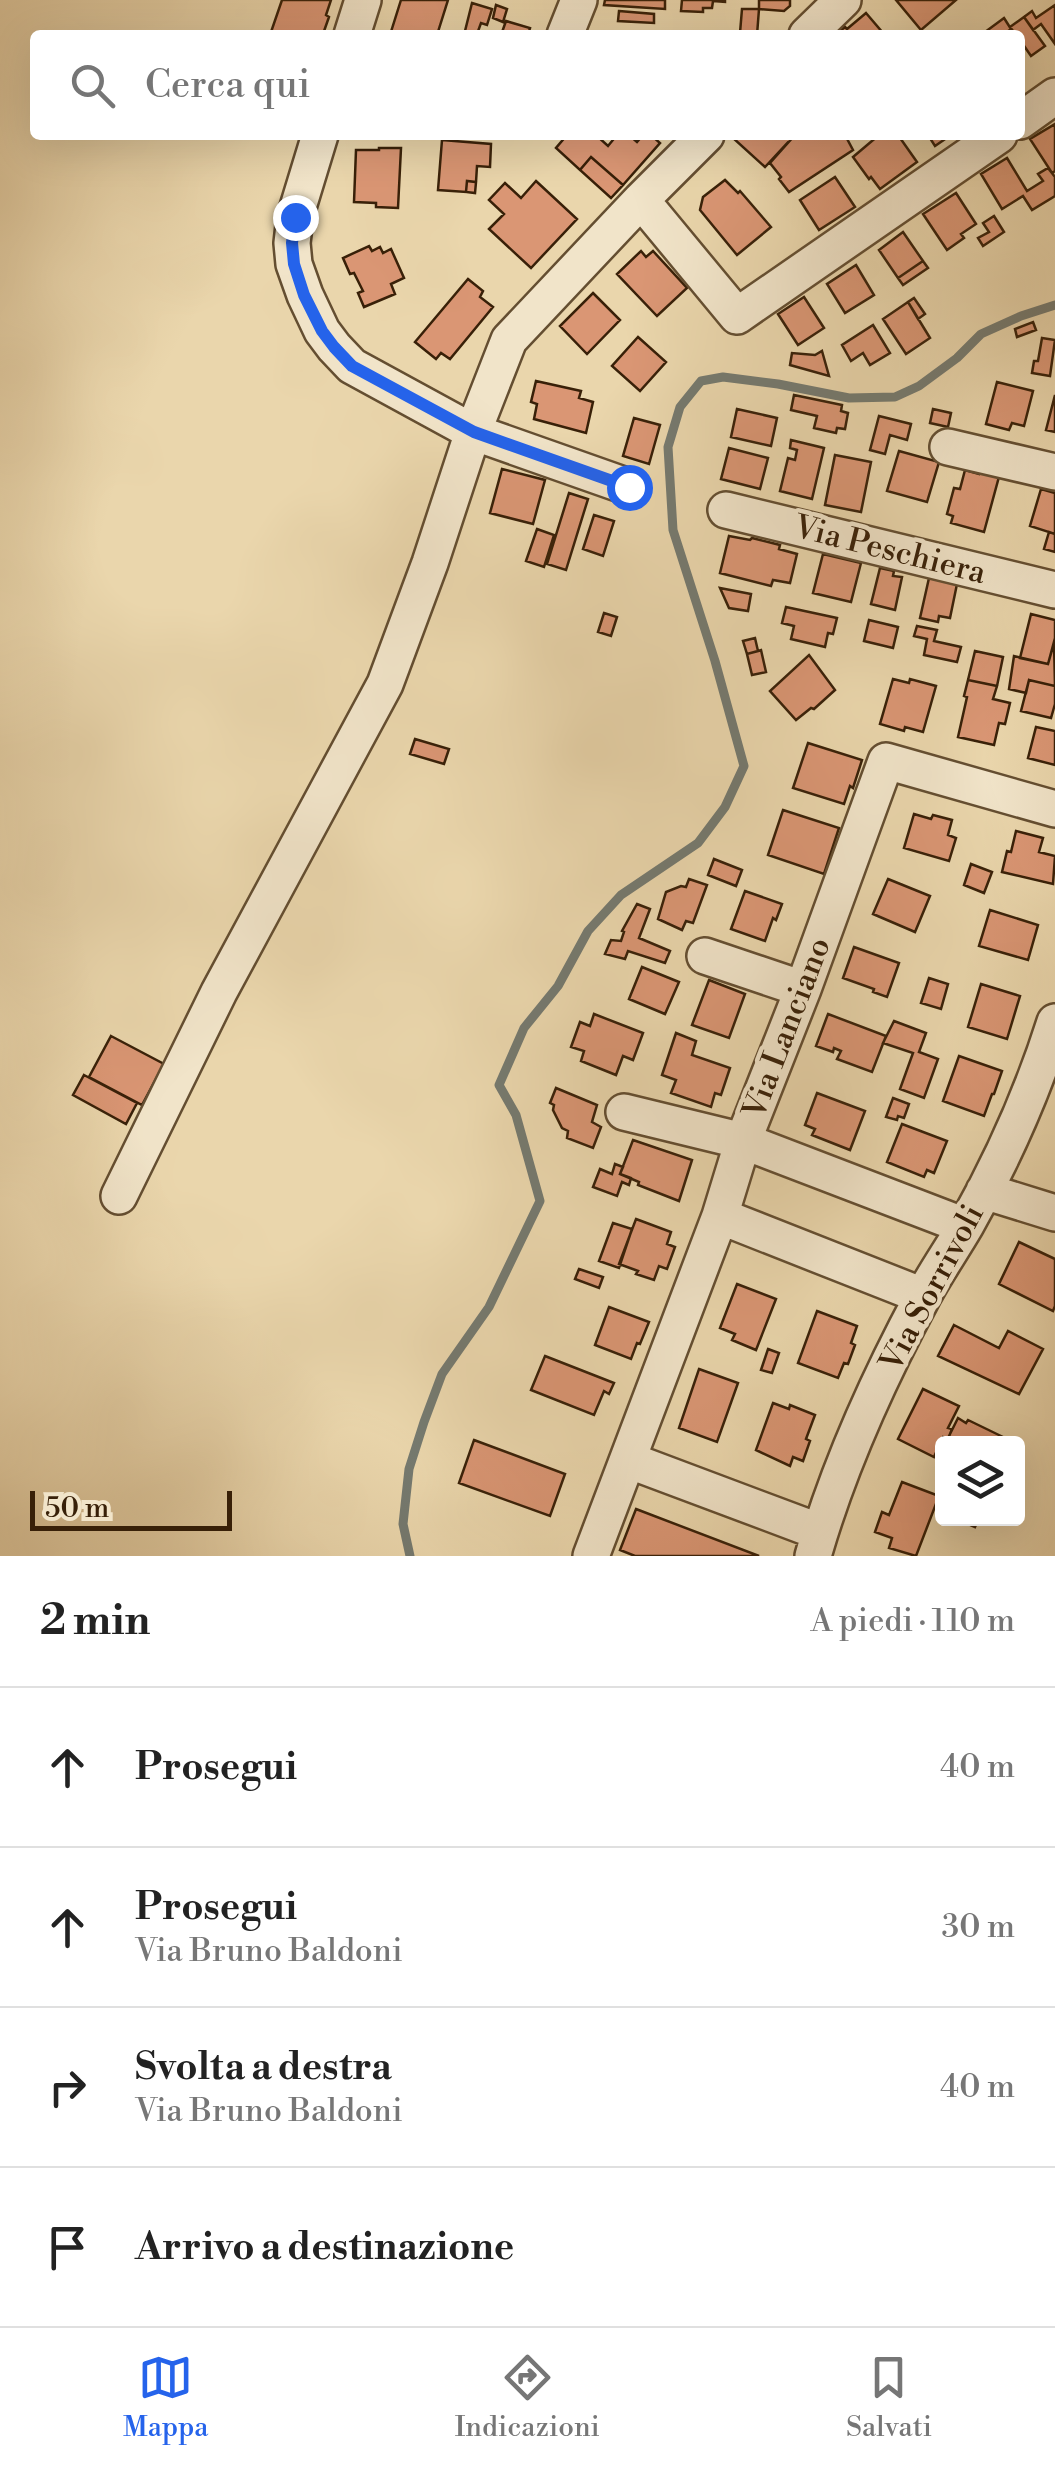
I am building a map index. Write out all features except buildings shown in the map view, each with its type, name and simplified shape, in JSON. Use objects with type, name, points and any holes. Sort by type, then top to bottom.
[{"type":"street","points":[[354,30],[363,0]]},
{"type":"street","points":[[568,30],[580,0]]},
{"type":"street","points":[[813,30],[843,0]]},
{"type":"street","points":[[1025,117],[1055,96]]},
{"type":"street","points":[[318,140],[295,217],[292,243],[304,295],[334,347],[352,366],[474,432],[629,487]]},
{"type":"street","points":[[119,1196],[220,992],[385,684],[508,340],[701,140]]},
{"type":"street","points":[[641,200],[737,316],[992,140]]},
{"type":"street","points":[[948,446],[1055,472]]},
{"type":"street","name":"Via Peschiera","points":[[726,510],[1055,590]]},
{"type":"street","name":"Via Lanciano","points":[[591,1556],[886,761],[1055,809]]},
{"type":"street","points":[[705,956],[803,989]]},
{"type":"street","name":"Via Sorrivoli","points":[[816,1544],[868,1408],[1023,1110],[1055,1022]]},
{"type":"street","points":[[624,1112],[743,1141],[965,1226]]},
{"type":"street","points":[[984,1190],[1055,1213]]},
{"type":"street","points":[[720,1216],[923,1296]]},
{"type":"street","points":[[628,1460],[816,1544]]},
{"type":"waterway","points":[[410,1556],[403,1524],[409,1469],[424,1422],[442,1374],[489,1307],[540,1201],[516,1115],[499,1085],[524,1028],[558,986],[588,931],[621,895],[698,843],[725,807],[744,766],[673,530],[668,447],[680,407],[701,381],[723,377],[849,398],[895,397],[919,386],[981,334],[1055,305]]},
{"type":"route","points":[[295,217],[294,264],[304,295],[322,331],[352,366],[474,432],[629,487]]}]
